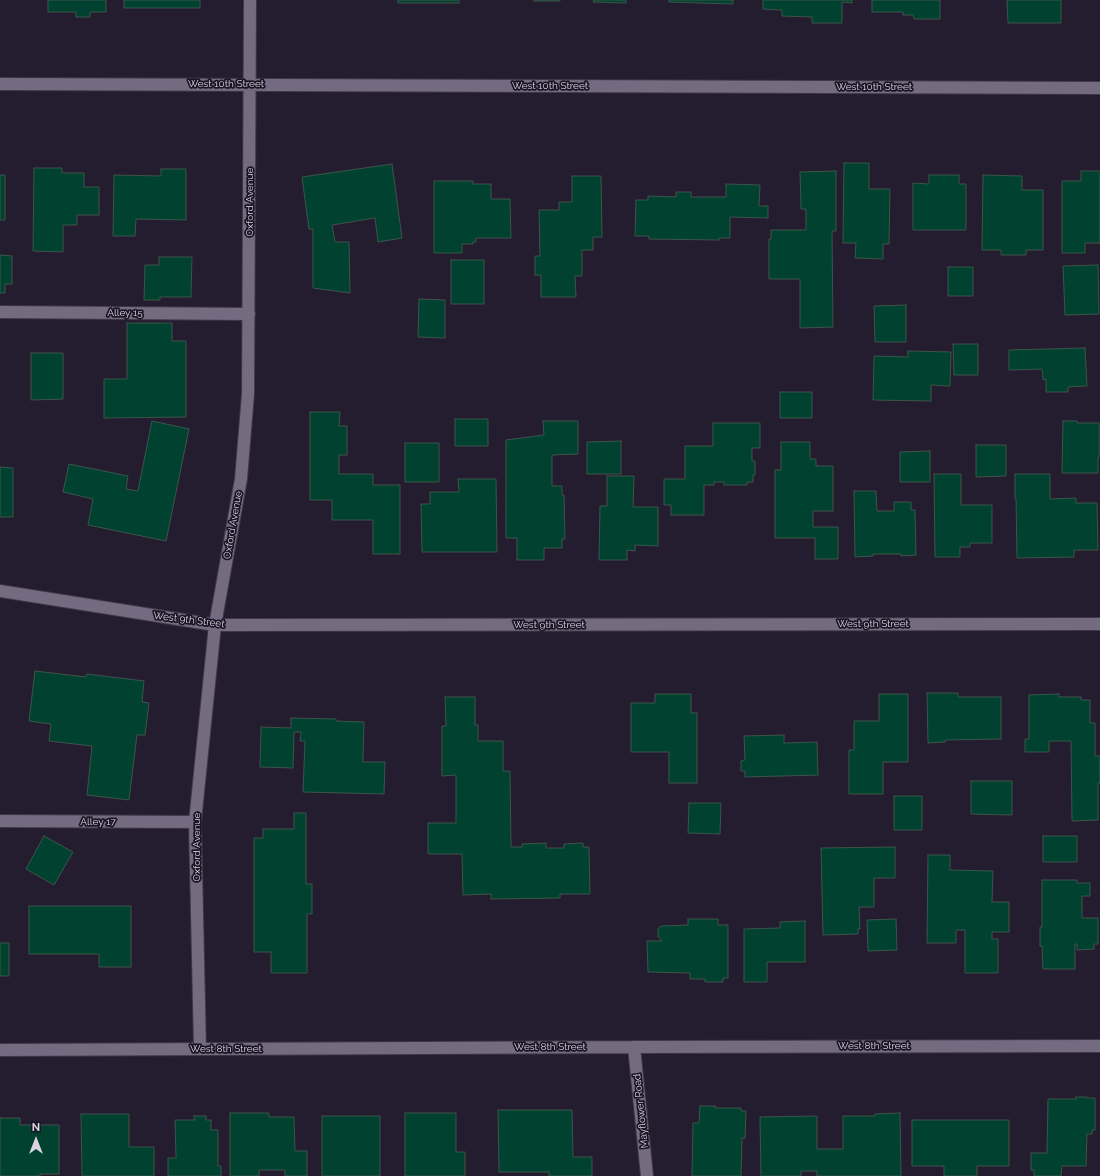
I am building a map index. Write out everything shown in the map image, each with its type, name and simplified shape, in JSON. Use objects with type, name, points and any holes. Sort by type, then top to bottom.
[{"type":"street","name":"Oxford Avenue","points":[[200,1049],[195,822],[215,625],[241,479],[248,394],[250,0]]},
{"type":"street","name":"West 10th Street","points":[[0,84],[1100,88]]},
{"type":"street","name":"Alley 15","points":[[0,312],[249,314]]},
{"type":"street","name":"West 9th Street","points":[[0,591],[215,625],[1100,624]]},
{"type":"street","name":"Alley 17","points":[[0,821],[195,822]]},
{"type":"street","name":"West 8th Street","points":[[0,1050],[1100,1046]]},
{"type":"street","name":"Mayflower Road","points":[[634,1047],[647,1176]]},
{"type":"building","points":[[48,0],[106,0],[106,12],[90,12],[90,17],[76,17],[76,12],[48,12]]},
{"type":"building","points":[[124,0],[200,0],[200,8],[124,8]]},
{"type":"building","points":[[398,0],[459,0],[459,3],[398,3]]},
{"type":"building","points":[[560,0],[560,1],[534,1]]},
{"type":"building","points":[[594,0],[626,0],[626,3],[593,2]]},
{"type":"building","points":[[669,0],[733,0],[733,4],[669,2]]},
{"type":"building","points":[[763,0],[852,0],[852,3],[842,2],[842,23],[812,23],[812,17],[782,16],[782,10],[763,9]]},
{"type":"building","points":[[872,0],[940,0],[940,19],[914,19],[913,15],[903,15],[903,12],[872,12]]},
{"type":"building","points":[[1007,0],[1061,0],[1061,23],[1008,23]]},
{"type":"building","points":[[844,163],[869,163],[869,189],[890,189],[889,244],[883,244],[883,259],[855,258],[856,243],[843,243]]},
{"type":"building","points":[[392,164],[402,238],[378,242],[375,218],[332,225],[335,242],[349,242],[350,293],[313,288],[313,229],[309,229],[302,177]]},
{"type":"building","points":[[34,168],[62,168],[62,173],[84,173],[84,187],[99,187],[99,215],[77,215],[77,225],[63,225],[63,252],[33,251]]},
{"type":"building","points":[[161,169],[186,169],[186,220],[136,219],[135,236],[113,236],[114,175],[161,176]]},
{"type":"building","points":[[836,171],[836,231],[832,231],[833,327],[800,328],[800,279],[769,279],[769,239],[771,239],[771,230],[806,230],[806,209],[801,209],[800,172]]},
{"type":"building","points":[[1081,171],[1100,171],[1100,243],[1085,243],[1085,253],[1062,253],[1062,181],[1081,181]]},
{"type":"building","points":[[0,175],[5,175],[5,220],[0,220]]},
{"type":"building","points":[[929,175],[959,175],[959,184],[966,184],[966,230],[913,230],[913,183],[929,184]]},
{"type":"building","points":[[983,175],[1022,176],[1022,190],[1043,190],[1043,250],[1026,250],[1026,255],[1001,255],[1001,250],[982,250]]},
{"type":"building","points":[[572,176],[601,176],[602,237],[593,237],[593,250],[582,250],[582,276],[575,276],[576,297],[541,297],[541,275],[535,275],[535,256],[540,256],[539,210],[559,210],[559,202],[572,202]]},
{"type":"building","points":[[434,181],[473,181],[473,184],[491,184],[491,199],[510,199],[511,238],[476,238],[476,242],[473,242],[473,244],[462,244],[462,253],[434,253]]},
{"type":"building","points":[[726,184],[760,185],[759,206],[768,206],[768,218],[730,217],[730,238],[719,238],[719,240],[649,239],[649,236],[635,236],[636,200],[648,200],[648,196],[676,197],[676,192],[691,192],[691,197],[726,197]]},
{"type":"building","points":[[0,255],[12,256],[12,284],[5,284],[5,293],[0,293]]},
{"type":"building","points":[[159,257],[192,257],[191,297],[160,297],[160,300],[144,300],[145,265],[159,265]]},
{"type":"building","points":[[451,260],[484,260],[484,304],[451,304]]},
{"type":"building","points":[[1098,265],[1099,314],[1065,315],[1063,266]]},
{"type":"building","points":[[948,267],[973,267],[973,296],[948,296]]},
{"type":"building","points":[[419,299],[445,300],[445,338],[418,337]]},
{"type":"building","points":[[906,305],[906,342],[875,342],[874,306]]},
{"type":"building","points":[[127,323],[172,323],[172,341],[186,341],[186,417],[104,418],[104,379],[127,379]]},
{"type":"building","points":[[953,344],[978,344],[978,375],[954,375]]},
{"type":"building","points":[[1085,348],[1087,386],[1068,387],[1068,392],[1046,392],[1046,379],[1043,380],[1042,369],[1009,370],[1009,350]]},
{"type":"building","points":[[908,351],[951,352],[950,386],[931,385],[931,401],[873,400],[874,356],[908,357]]},
{"type":"building","points":[[31,353],[63,353],[63,399],[31,400]]},
{"type":"building","points":[[780,392],[812,392],[812,418],[780,418]]},
{"type":"building","points":[[310,412],[340,412],[339,426],[347,426],[347,455],[339,455],[339,474],[373,474],[373,485],[400,485],[400,554],[373,554],[373,520],[332,520],[332,500],[310,500]]},
{"type":"building","points":[[455,419],[488,419],[488,446],[455,446]]},
{"type":"building","points":[[152,421],[189,429],[166,541],[88,525],[93,499],[63,492],[69,464],[128,476],[126,489],[138,491]]},
{"type":"building","points":[[543,421],[578,421],[578,454],[552,455],[552,486],[562,486],[562,495],[564,495],[565,539],[562,539],[562,548],[544,548],[544,560],[517,560],[517,538],[506,538],[506,440],[544,435]]},
{"type":"building","points":[[1063,421],[1077,421],[1077,423],[1099,423],[1098,473],[1062,473]]},
{"type":"building","points":[[713,423],[760,423],[760,448],[752,448],[752,461],[755,461],[755,475],[753,475],[753,482],[747,482],[747,485],[724,485],[724,482],[714,482],[714,485],[704,485],[704,515],[671,515],[671,505],[664,505],[664,479],[685,479],[685,446],[713,446]]},
{"type":"building","points":[[621,441],[621,474],[587,474],[587,442]]},
{"type":"building","points":[[781,442],[810,442],[810,459],[816,459],[816,466],[833,466],[833,511],[813,511],[813,527],[838,527],[838,559],[815,559],[815,538],[775,538],[775,470],[781,470]]},
{"type":"building","points":[[405,443],[439,443],[439,482],[405,482]]},
{"type":"building","points":[[976,445],[1006,445],[1006,476],[976,477]]},
{"type":"building","points":[[930,451],[930,482],[900,482],[900,452]]},
{"type":"building","points":[[0,467],[13,468],[13,517],[0,517]]},
{"type":"building","points":[[934,474],[961,474],[961,505],[992,505],[992,543],[970,543],[970,547],[960,547],[960,557],[935,557]]},
{"type":"building","points":[[1015,474],[1050,474],[1050,499],[1076,498],[1076,503],[1097,503],[1098,550],[1074,550],[1074,557],[1017,558]]},
{"type":"building","points":[[607,476],[634,476],[633,507],[658,507],[658,546],[635,545],[635,551],[627,550],[627,560],[599,560],[600,506],[607,506]]},
{"type":"building","points":[[458,479],[496,479],[497,552],[422,552],[421,504],[430,504],[430,492],[459,492]]},
{"type":"building","points":[[854,491],[876,491],[877,511],[894,511],[894,502],[911,502],[911,510],[915,510],[916,555],[901,556],[901,554],[873,554],[873,556],[855,557]]},
{"type":"building","points":[[35,671],[86,677],[87,674],[144,681],[142,702],[149,703],[145,735],[137,735],[129,800],[87,795],[92,746],[49,741],[51,724],[29,721]]},
{"type":"building","points":[[927,693],[958,693],[958,697],[1001,697],[1001,739],[945,740],[945,742],[928,743]]},
{"type":"building","points":[[655,694],[691,694],[691,713],[697,713],[697,783],[669,783],[669,752],[631,752],[631,703],[655,703]]},
{"type":"building","points":[[879,694],[908,694],[908,762],[883,762],[883,794],[849,794],[849,750],[854,750],[854,721],[879,721]]},
{"type":"building","points":[[1059,694],[1059,697],[1081,697],[1081,700],[1090,700],[1090,723],[1095,723],[1095,756],[1100,756],[1098,820],[1072,821],[1071,741],[1049,741],[1049,752],[1025,752],[1025,739],[1029,739],[1029,695]]},
{"type":"building","points":[[445,697],[475,697],[475,725],[478,725],[478,741],[503,741],[503,771],[510,771],[511,847],[522,847],[522,844],[546,843],[546,848],[564,848],[564,844],[583,843],[583,847],[589,847],[590,894],[560,894],[560,898],[491,899],[491,894],[463,895],[462,854],[428,854],[428,823],[456,823],[456,775],[442,776],[442,726],[446,726]]},
{"type":"building","points":[[291,718],[336,719],[336,721],[364,722],[363,762],[385,762],[384,794],[303,792],[305,741],[300,741],[301,732],[294,732],[293,768],[260,767],[261,727],[291,728]]},
{"type":"building","points":[[784,735],[784,743],[817,742],[818,775],[745,777],[745,771],[741,771],[741,761],[745,760],[744,736]]},
{"type":"building","points":[[971,781],[1012,781],[1012,815],[971,814]]},
{"type":"building","points":[[894,796],[922,796],[922,830],[894,830]]},
{"type":"building","points":[[689,803],[721,803],[720,834],[688,833]]},
{"type":"building","points":[[294,813],[306,813],[306,884],[312,884],[312,914],[307,914],[307,973],[271,973],[271,952],[254,952],[254,838],[263,838],[263,829],[294,829]]},
{"type":"building","points":[[44,836],[73,852],[54,885],[26,869]]},
{"type":"building","points":[[1043,836],[1077,836],[1077,862],[1043,862]]},
{"type":"building","points":[[895,847],[895,878],[874,878],[874,907],[859,907],[860,929],[858,929],[858,934],[823,935],[821,848]]},
{"type":"building","points":[[928,855],[950,855],[950,870],[993,871],[992,902],[1009,902],[1009,932],[992,932],[992,939],[998,939],[998,973],[965,973],[965,930],[956,930],[956,943],[927,943]]},
{"type":"building","points":[[1042,880],[1077,880],[1077,883],[1090,883],[1090,896],[1082,896],[1082,918],[1098,918],[1098,944],[1094,944],[1094,949],[1077,950],[1077,944],[1075,944],[1075,969],[1043,969],[1042,946],[1040,946],[1040,927],[1042,927]]},
{"type":"building","points":[[29,906],[131,906],[131,967],[99,967],[99,954],[29,954]]},
{"type":"building","points":[[688,919],[718,919],[718,925],[728,925],[728,978],[723,978],[723,982],[705,982],[705,979],[690,979],[690,973],[648,972],[647,941],[662,941],[658,936],[658,929],[661,926],[688,925]]},
{"type":"building","points":[[896,919],[897,950],[868,951],[867,920]]},
{"type":"building","points":[[805,921],[805,962],[767,962],[767,982],[744,982],[744,929],[780,928],[780,922]]},
{"type":"building","points":[[0,943],[9,943],[9,976],[0,976]]},
{"type":"building","points":[[1076,1097],[1095,1098],[1095,1130],[1092,1130],[1092,1134],[1087,1134],[1086,1166],[1062,1166],[1061,1176],[1034,1176],[1034,1170],[1031,1170],[1031,1153],[1047,1153],[1048,1099],[1076,1099]]},
{"type":"building","points":[[700,1106],[716,1106],[715,1108],[741,1108],[741,1111],[746,1111],[745,1138],[742,1138],[741,1176],[692,1176],[693,1123],[699,1123]]},
{"type":"building","points":[[498,1110],[572,1110],[573,1157],[592,1157],[592,1176],[549,1176],[549,1172],[499,1172]]},
{"type":"building","points":[[230,1113],[269,1113],[269,1117],[294,1117],[295,1151],[307,1151],[307,1176],[285,1176],[285,1170],[259,1170],[259,1176],[230,1176]]},
{"type":"building","points":[[405,1113],[456,1113],[456,1152],[465,1152],[465,1176],[405,1176]]},
{"type":"building","points":[[900,1113],[901,1176],[817,1176],[817,1171],[801,1171],[801,1176],[761,1176],[760,1117],[817,1116],[817,1149],[843,1149],[843,1116],[875,1116],[875,1114]]},
{"type":"building","points":[[81,1114],[129,1114],[129,1147],[154,1147],[154,1176],[82,1176]]},
{"type":"building","points":[[194,1116],[206,1116],[206,1120],[211,1120],[211,1130],[218,1130],[218,1166],[221,1166],[221,1176],[168,1176],[168,1158],[176,1158],[175,1120],[195,1120]]},
{"type":"building","points":[[322,1116],[380,1116],[380,1176],[322,1176]]},
{"type":"building","points":[[0,1118],[20,1118],[20,1125],[59,1125],[59,1174],[40,1174],[40,1176],[0,1176]]},
{"type":"building","points":[[912,1120],[1009,1120],[1009,1166],[977,1166],[977,1176],[944,1176],[944,1166],[912,1166]]}]
